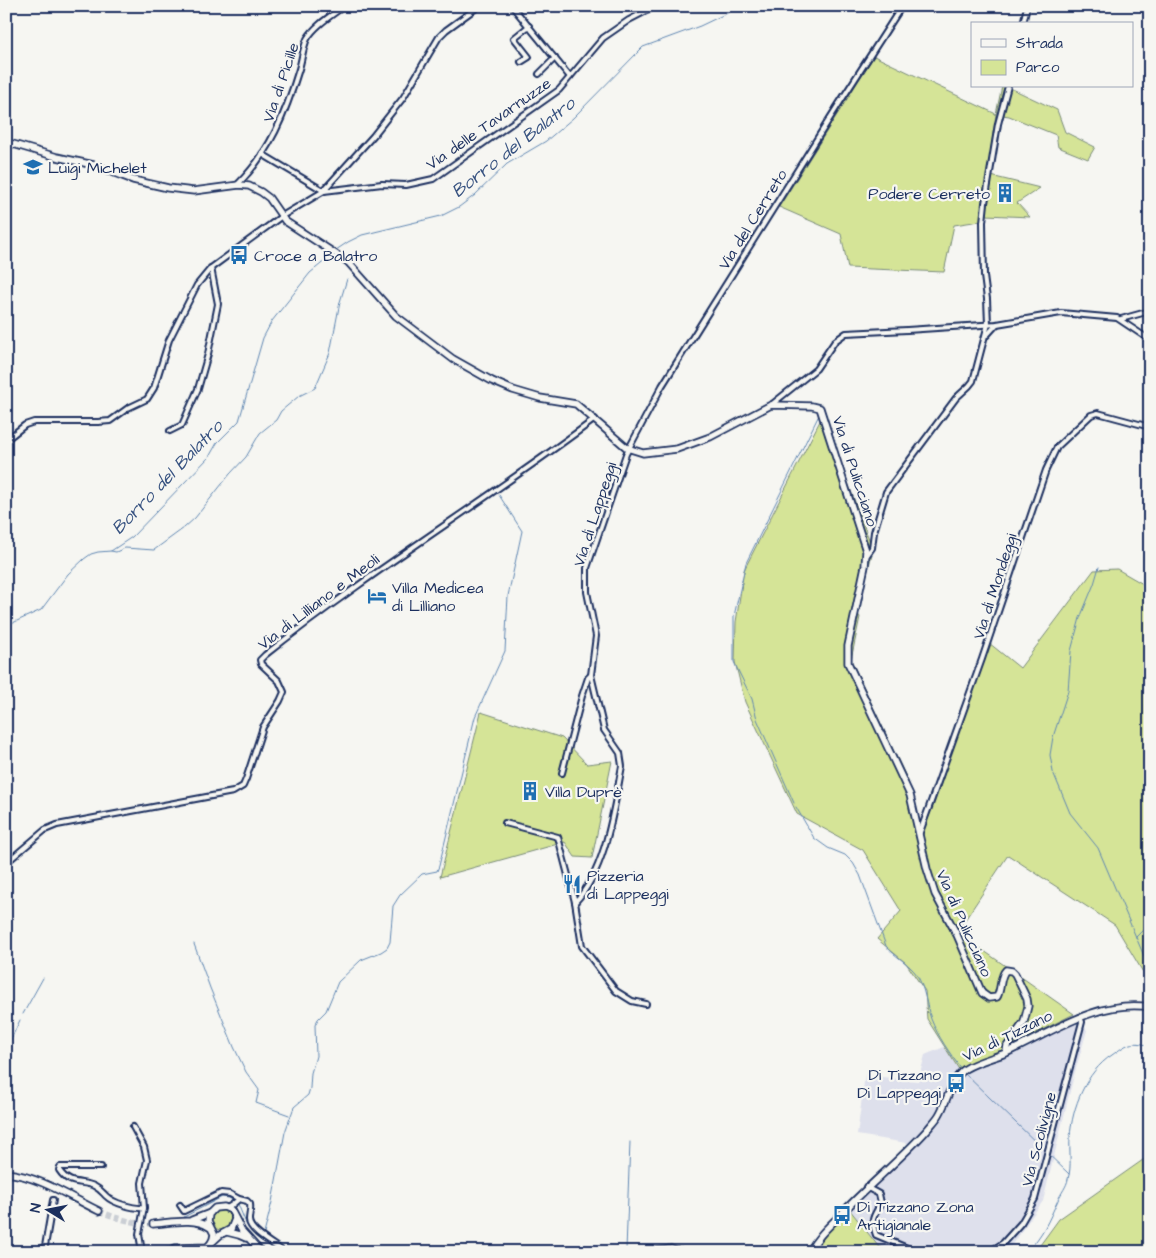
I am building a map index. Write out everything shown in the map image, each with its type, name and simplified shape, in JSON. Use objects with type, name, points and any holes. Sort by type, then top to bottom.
[{"type":"street","name":"Via di Picille","points":[[246,185],[245,181],[248,174],[273,138],[283,116],[308,38],[318,27],[344,6]]},
{"type":"street","points":[[262,154],[324,191],[404,98],[439,37],[479,6]]},
{"type":"street","points":[[512,6],[570,77]]},
{"type":"street","name":"Via delle Tavarnuzze","points":[[6,440],[25,425],[34,422],[110,421],[128,408],[147,399],[154,388],[169,340],[197,285],[211,268],[282,216],[324,191],[360,185],[406,185],[432,179],[559,90],[603,38],[628,20],[656,6]]},
{"type":"street","name":"Via del Cerreto","points":[[628,449],[662,386],[902,6]]},
{"type":"street","points":[[1023,22],[1027,6]]},
{"type":"street","points":[[521,62],[529,56],[514,38],[529,26]]},
{"type":"street","points":[[540,74],[555,58]]},
{"type":"street","points":[[867,555],[872,548],[874,532],[886,492],[956,398],[972,381],[988,324],[984,276],[983,222],[998,124],[1007,88]]},
{"type":"street","points":[[6,142],[94,165],[142,182],[177,190],[194,191],[246,185],[266,195],[287,222],[348,262],[396,316],[457,362],[501,386],[540,398],[576,404],[628,449]]},
{"type":"street","name":"Via di Picille","points":[[236,185],[248,174]]},
{"type":"street","points":[[170,431],[182,424],[198,388],[208,354],[218,304],[211,268]]},
{"type":"street","points":[[771,405],[816,369],[831,350],[835,341],[846,333],[997,324],[1057,313],[1120,319],[1150,311]]},
{"type":"street","points":[[979,325],[984,321],[988,312]]},
{"type":"street","points":[[1120,319],[1150,340]]},
{"type":"street","points":[[985,337],[997,324]]},
{"type":"street","name":"Via di Pulicciano","points":[[628,449],[646,453],[685,447],[710,437],[771,405],[812,406],[821,409],[826,431],[865,543],[867,555],[847,659],[905,783],[913,805],[934,894],[957,935],[982,993],[989,998],[997,996],[1003,972],[1009,970],[1017,976],[1027,999],[1028,1009],[1026,1017],[1007,1046],[1006,1053]]},
{"type":"street","name":"Via di Mondeggi","points":[[919,835],[982,659],[1046,470],[1058,447],[1091,415],[1098,413],[1150,426]]},
{"type":"street","name":"Via di Lilliano e Meoli","points":[[6,862],[45,830],[56,825],[207,798],[238,790],[243,786],[246,779],[263,727],[284,692],[279,682],[260,664],[260,660],[264,655],[356,586],[595,419]]},
{"type":"street","name":"Via di Lappeggi","points":[[575,902],[585,891],[600,860],[622,766],[620,753],[604,730],[591,675],[596,636],[587,592],[587,568],[628,449]]},
{"type":"street","name":"Via di Lappeggi","points":[[562,773],[582,696],[588,678],[591,675]]},
{"type":"street","points":[[506,823],[558,837],[575,902],[582,946],[616,991],[632,1001],[646,1004]]},
{"type":"street","name":"Via di Tizzano","points":[[809,1252],[824,1230],[866,1187],[911,1147],[929,1128],[939,1115],[955,1082],[963,1071],[1006,1053],[1060,1025],[1080,1017],[1122,1006],[1137,1005],[1150,1007]]},
{"type":"street","name":"Via Scolivigne","points":[[989,1252],[1003,1243],[1021,1223],[1035,1199],[1071,1067],[1082,1022],[1080,1017]]},
{"type":"street","points":[[133,1127],[144,1147],[147,1160],[142,1183],[144,1208],[139,1234],[142,1252]]},
{"type":"street","points":[[101,1168],[66,1166],[60,1167],[59,1170],[63,1176],[72,1181],[95,1186],[108,1198],[134,1208],[144,1208]]},
{"type":"street","points":[[6,1173],[24,1176],[37,1181],[99,1211]]},
{"type":"street","points":[[866,1187],[879,1194],[881,1202],[872,1216],[876,1235],[917,1252]]},
{"type":"street","points":[[180,1205],[184,1211],[221,1193],[230,1194],[247,1201],[250,1204],[249,1222],[255,1232],[284,1252]]},
{"type":"street","points":[[185,1222],[202,1217],[217,1207],[227,1208],[239,1199]]},
{"type":"street","points":[[44,1252],[53,1200]]},
{"type":"street","points":[[166,1252],[175,1248],[200,1248],[210,1245],[233,1227],[234,1204]]},
{"type":"street","points":[[227,1208],[234,1215],[242,1231],[261,1252]]},
{"type":"street","points":[[210,1213],[208,1220],[214,1236],[210,1245]]},
{"type":"street","points":[[153,1224],[199,1222],[216,1232],[239,1235],[252,1243]]},
{"type":"street","points":[[646,1252],[671,1249],[681,1252]]},
{"type":"shaded area","points":[[1074,1014],[1087,1030],[1043,1201],[1008,1250],[1004,1252],[896,1252],[878,1246],[850,1210],[919,1145],[857,1135],[865,1075],[918,1081],[925,1055],[944,1047],[960,1071]]},
{"type":"green space","points":[[874,56],[996,114],[987,175],[1040,188],[1017,203],[1030,217],[986,215],[980,221],[954,225],[944,272],[848,268],[841,234],[779,207]]},
{"type":"green space","points":[[1002,88],[1010,88],[1057,110],[1065,132],[1095,147],[1088,159],[1058,147],[1056,135],[1009,116],[996,114]]},
{"type":"green space","points":[[824,413],[873,550],[857,613],[860,617],[851,660],[908,781],[922,833],[933,807],[989,643],[1020,668],[1094,570],[1117,569],[1150,588],[1150,984],[1115,925],[1008,855],[957,932],[1074,1014],[960,1071],[927,1019],[925,991],[906,963],[877,939],[901,911],[863,850],[797,814],[745,702],[735,662],[736,622],[744,570]]},
{"type":"green space","points":[[481,712],[562,738],[587,764],[612,761],[592,858],[575,857],[565,842],[440,877]]},
{"type":"green space","points":[[1150,1155],[1150,1252],[1035,1252],[1059,1219]]},
{"type":"green space","points":[[221,1210],[228,1213],[231,1220],[228,1227],[221,1230],[214,1227],[211,1220],[214,1213]]},
{"type":"green space","points":[[850,1210],[878,1246],[896,1252],[812,1252],[826,1232]]},
{"type":"waterway","name":"Borro del Balatro","points":[[336,250],[362,235],[441,216],[459,207],[475,195],[507,164],[546,141],[573,118],[643,47],[700,26],[742,6]]},
{"type":"waterway","name":"Borro del Balatro","points":[[6,626],[41,610],[68,574],[91,554],[111,551],[132,537],[209,457],[217,443],[239,421],[263,338],[272,321],[310,273],[332,255]]},
{"type":"waterway","points":[[111,551],[116,552],[125,548],[154,550],[184,528],[195,518],[246,457],[260,433],[276,420],[281,411],[299,396],[315,388],[330,353],[340,302],[347,279]]},
{"type":"waterway","points":[[794,803],[757,719],[752,699],[734,662],[734,616],[746,563],[819,415]]},
{"type":"waterway","points":[[264,1234],[285,1132],[294,1107],[308,1095],[310,1088],[311,1073],[316,1056],[315,1025],[326,1011],[338,982],[361,960],[387,948],[390,942],[393,906],[400,895],[422,874],[437,871],[439,866],[475,717],[505,651],[508,596],[522,531],[499,495]]},
{"type":"waterway","points":[[1099,567],[1080,618],[1071,651],[1068,691],[1053,737],[1050,755],[1053,772],[1070,813],[1098,848],[1150,970]]},
{"type":"waterway","points":[[796,807],[814,838],[828,848],[845,855],[853,863],[860,875],[886,946],[917,975],[934,1026],[944,1045],[961,1069]]},
{"type":"waterway","points":[[1136,937],[1150,923]]},
{"type":"waterway","points":[[194,944],[234,1047],[246,1072],[259,1090],[256,1103],[289,1115]]},
{"type":"waterway","points":[[23,1014],[43,978]]},
{"type":"waterway","points":[[6,1050],[20,1020]]},
{"type":"waterway","points":[[1027,1252],[1045,1227],[1067,1182],[1070,1169],[1071,1126],[1082,1091],[1095,1071],[1112,1055],[1133,1043],[1150,1046]]},
{"type":"waterway","points":[[963,1072],[1069,1174]]},
{"type":"waterway","points":[[626,1250],[630,1142]]},
{"type":"waterway","points":[[184,1217],[222,1197],[234,1201]]},
{"type":"waterway","points":[[238,1204],[247,1226],[261,1241]]},
{"type":"tunnel","points":[[99,1211],[125,1220],[153,1224]]},
{"type":"place","name":"Luigi Michelet","points":[[33,167]]},
{"type":"place","name":"Podere Cerreto","points":[[1005,193]]},
{"type":"place","name":"Croce a Balatro","points":[[239,255]]},
{"type":"place","name":"Villa Medicea di Lilliano","points":[[377,596]]},
{"type":"place","name":"Villa Duprè","points":[[530,791]]},
{"type":"place","name":"Pizzeria di Lappeggi","points":[[572,884]]},
{"type":"place","name":"Di Tizzano Di Lappeggi","points":[[956,1083]]},
{"type":"place","name":"Di Tizzano Zona Artigianale","points":[[842,1215]]}]
